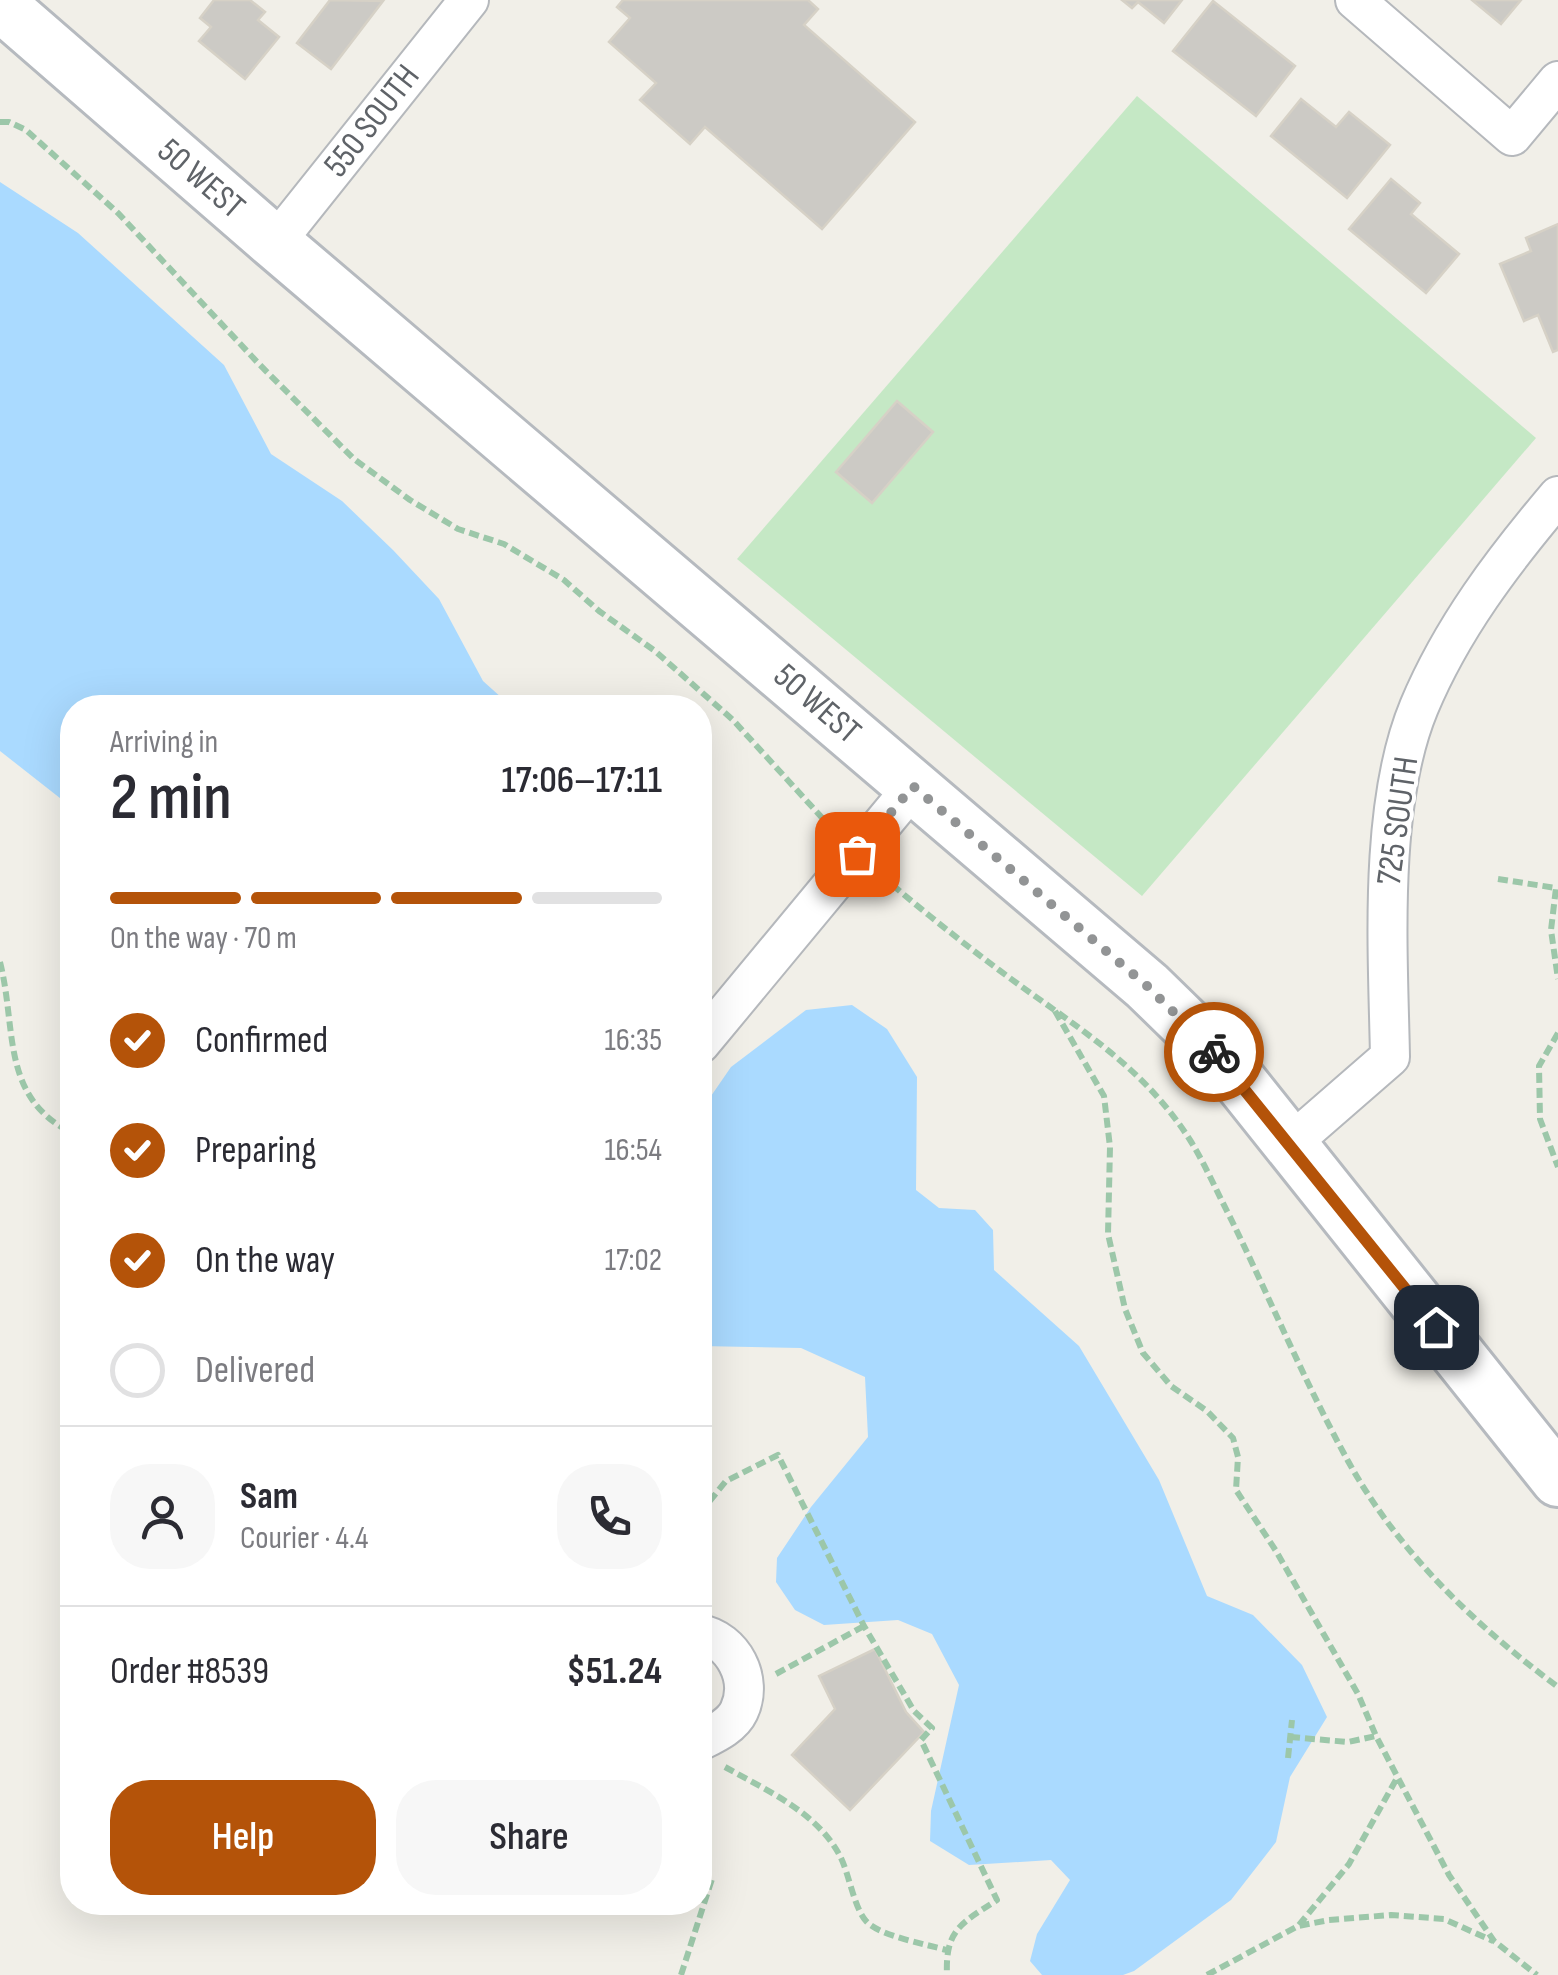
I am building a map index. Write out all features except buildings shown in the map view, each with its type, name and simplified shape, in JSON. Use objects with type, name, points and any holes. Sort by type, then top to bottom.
[{"type":"street","name":"550 SOUTH","points":[[275,243],[469,0]]},
{"type":"street","points":[[1355,0],[1512,136],[1558,80]]},
{"type":"street","name":"50 WEST","points":[[0,4],[1147,986],[1223,1060],[1558,1480]]},
{"type":"street","name":"725 SOUTH","points":[[1290,1144],[1390,1057],[1386,899],[1399,782],[1418,710],[1453,638],[1502,563],[1558,496]]},
{"type":"street","points":[[712,1029],[913,786]]},
{"type":"street","points":[[712,1636],[732,1651],[744,1690],[738,1712],[712,1734]]},
{"type":"path","points":[[1498,879],[1556,888],[1552,930],[1558,980]]},
{"type":"path","points":[[0,962],[8,995],[12,1059],[37,1108],[60,1125]]},
{"type":"path","points":[[1052,1006],[1104,1096],[1110,1147],[1108,1234],[1125,1309],[1144,1353],[1171,1386],[1206,1411],[1233,1438],[1238,1457],[1236,1490],[1358,1694],[1449,1875],[1494,1941]]},
{"type":"path","points":[[1558,1033],[1540,1066],[1540,1119],[1558,1166]]},
{"type":"path","points":[[712,1498],[726,1481],[778,1456],[864,1626],[914,1711],[932,1728],[921,1740],[997,1900],[963,1922],[946,1950],[947,1975]]},
{"type":"path","points":[[806,1658],[864,1626]]},
{"type":"path","points":[[1288,1758],[1292,1720]]},
{"type":"path","points":[[1290,1738],[1348,1742],[1376,1736]]},
{"type":"path","points":[[712,1758],[807,1816],[825,1834],[839,1854],[864,1920],[880,1931],[946,1950]]},
{"type":"path","points":[[1298,1926],[1349,1864],[1397,1777]]},
{"type":"path","points":[[681,1975],[700,1915]]},
{"type":"path","points":[[1207,1975],[1298,1926],[1391,1915],[1444,1919],[1494,1941],[1537,1975]]},
{"type":"green space","points":[[1137,96],[1536,438],[1142,896],[737,559]]},
{"type":"water","points":[[0,182],[78,233],[224,365],[271,454],[342,501],[393,550],[439,599],[483,681],[499,695],[60,695],[60,798],[0,751]]},
{"type":"water","points":[[852,1005],[887,1029],[917,1077],[916,1190],[939,1208],[975,1210],[993,1230],[994,1270],[1079,1346],[1159,1480],[1207,1596],[1253,1615],[1302,1665],[1327,1717],[1290,1777],[1276,1842],[1231,1900],[1123,1975],[1042,1975],[1030,1961],[1037,1934],[1070,1880],[1051,1860],[969,1865],[930,1841],[931,1811],[959,1685],[932,1634],[898,1620],[824,1625],[795,1610],[776,1582],[777,1558],[811,1507],[868,1437],[865,1377],[801,1348],[712,1346],[712,1095],[731,1067],[806,1010]]},
{"type":"way so far","points":[[857,854],[913,786],[1147,986],[1214,1052]]},
{"type":"route","points":[[1214,1052],[1436,1327]]}]
